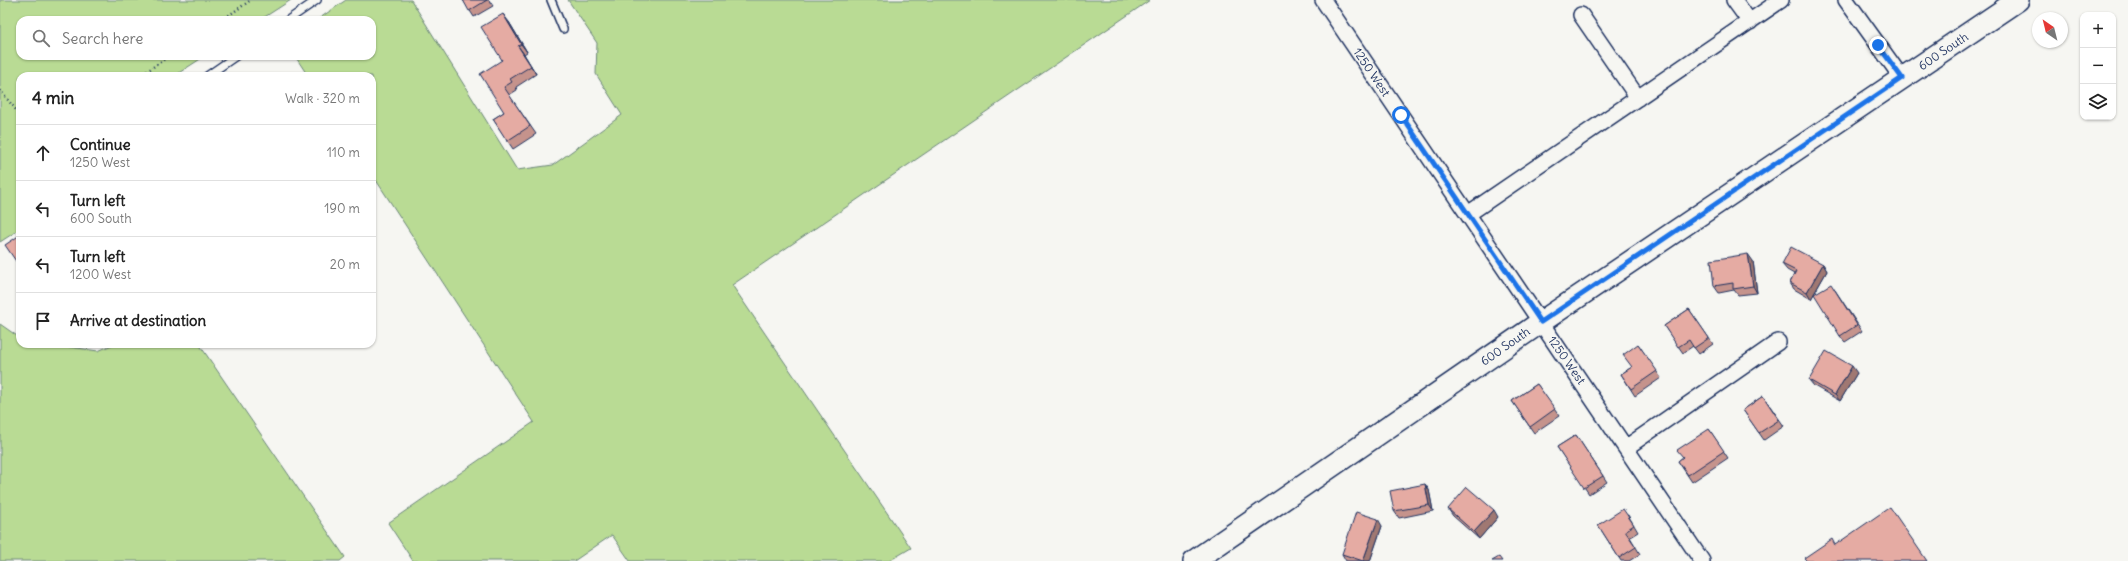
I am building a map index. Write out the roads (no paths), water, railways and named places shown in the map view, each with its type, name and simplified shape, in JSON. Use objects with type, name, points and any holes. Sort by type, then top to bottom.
[{"type":"main road","name":"600 South","points":[[1194,561],[1541,322],[2018,0]]},
{"type":"street","name":"1250 West","points":[[1323,0],[1627,447],[1702,561]]},
{"type":"street","points":[[1734,0],[1750,22]]},
{"type":"street","points":[[1468,214],[1781,0]]},
{"type":"street","points":[[1846,0],[1902,78]]},
{"type":"street","points":[[1581,15],[1638,98]]},
{"type":"street","points":[[1627,447],[1778,342]]},
{"type":"lane","points":[[294,16],[317,0]]},
{"type":"lane","points":[[551,0],[563,28]]},
{"type":"lane","points":[[213,72],[230,60]]}]
